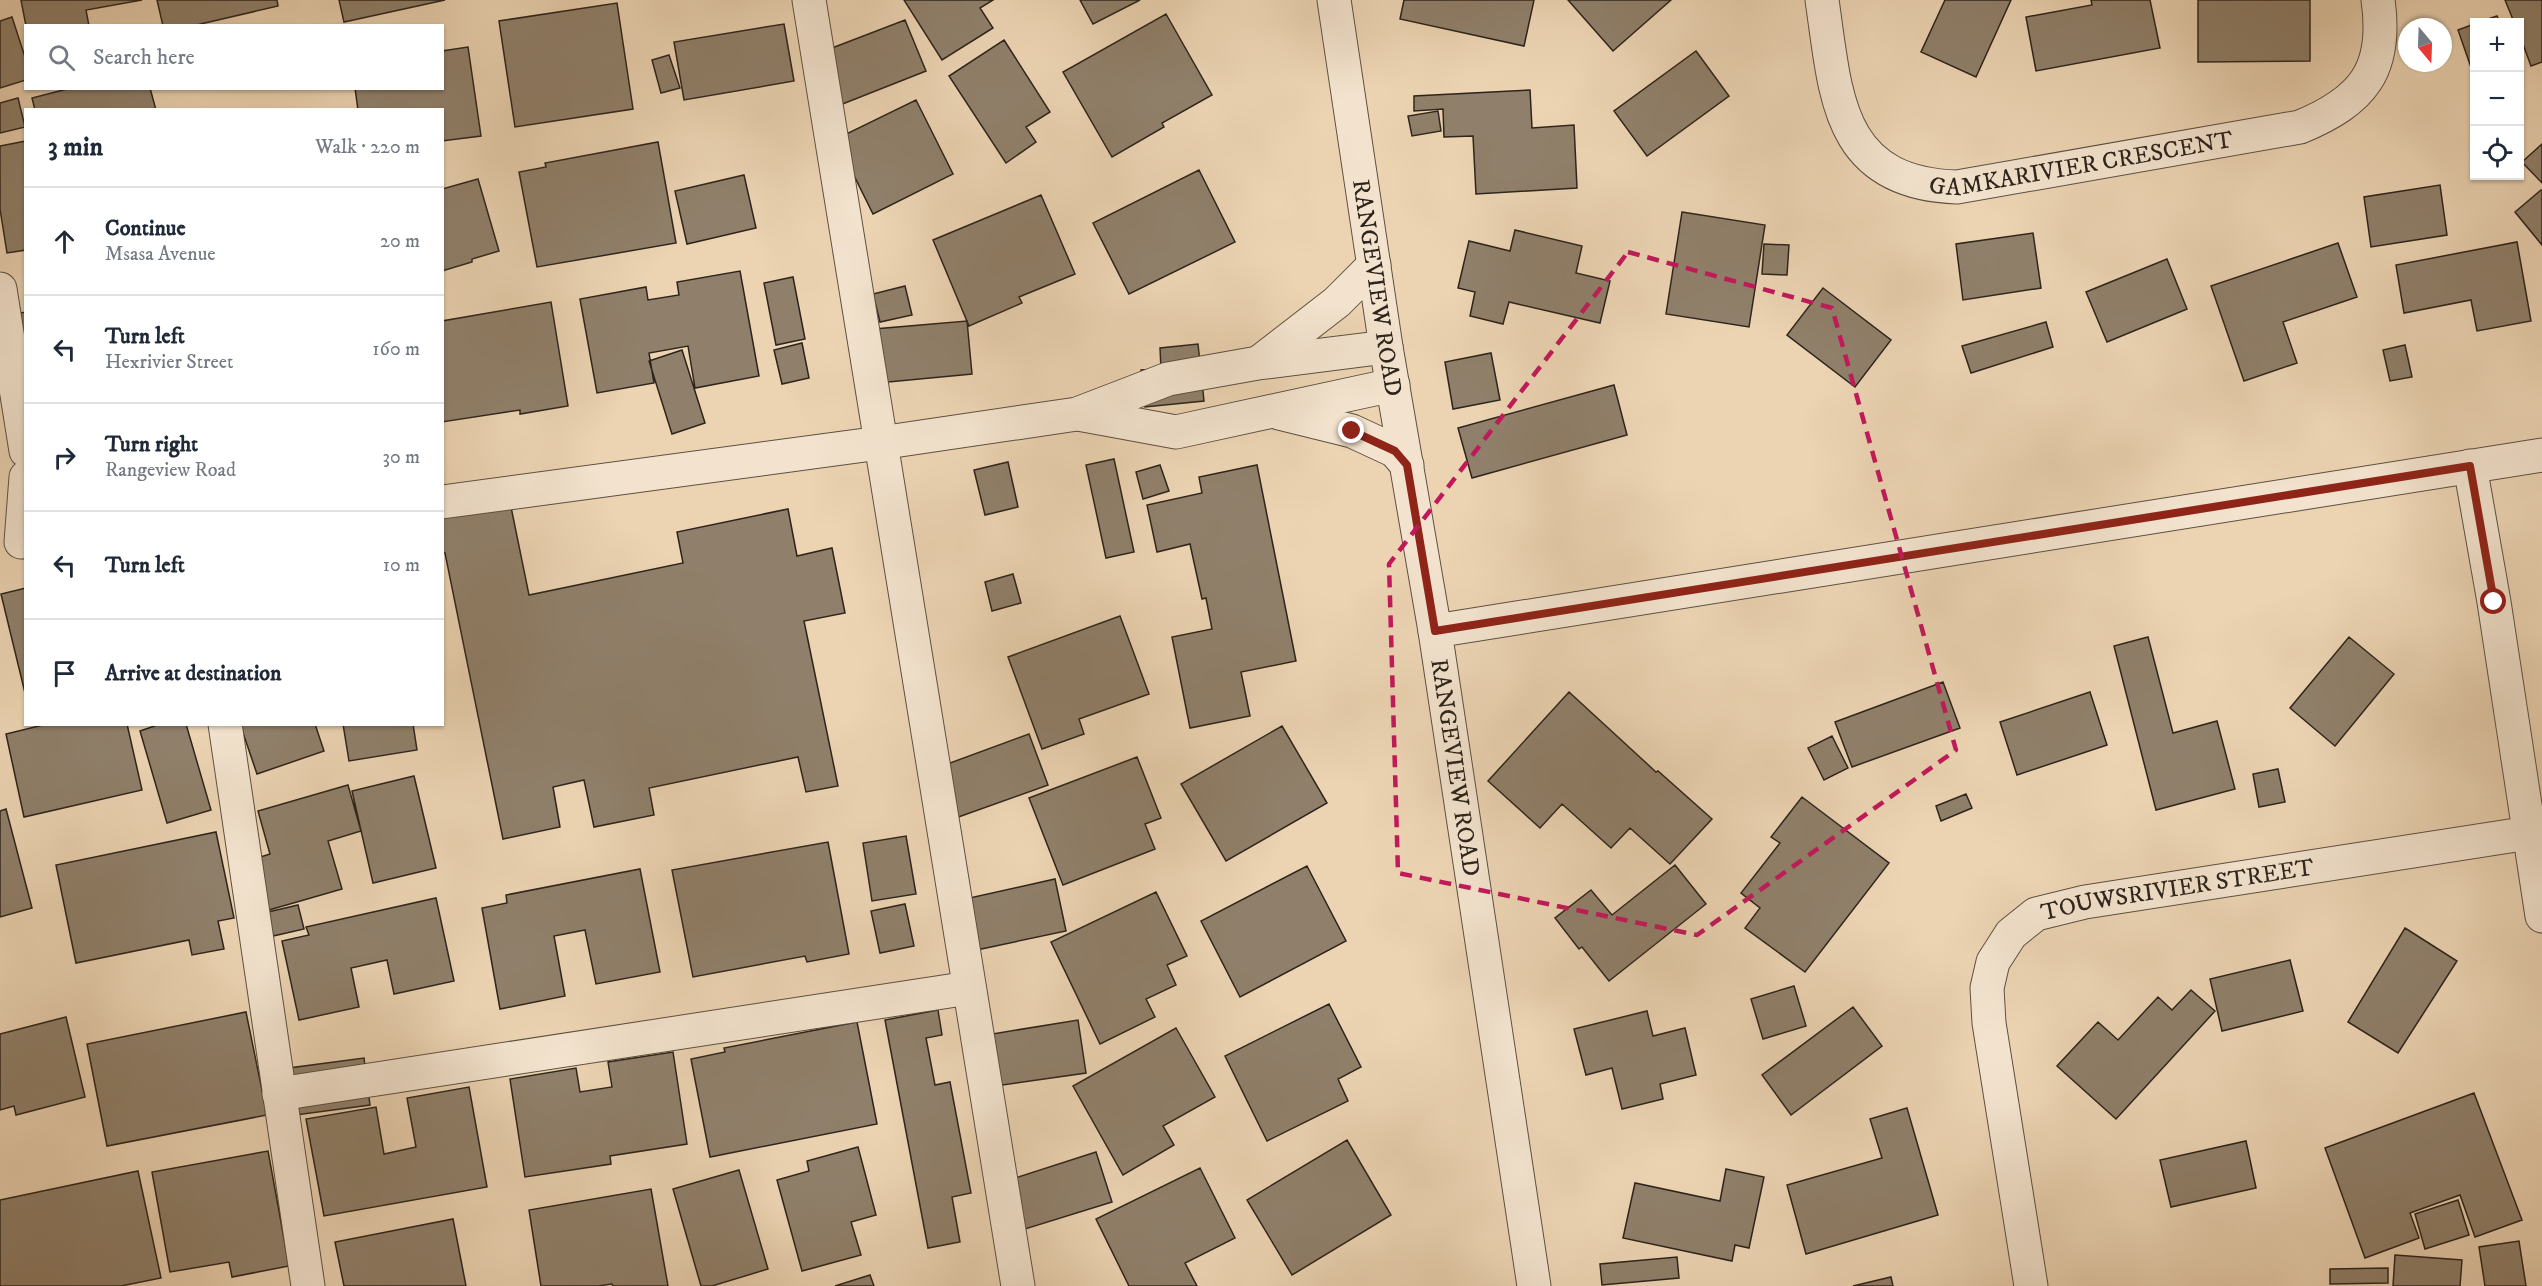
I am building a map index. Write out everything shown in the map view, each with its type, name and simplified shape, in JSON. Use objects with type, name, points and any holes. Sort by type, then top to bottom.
[{"type":"street","points":[[809,0],[1018,1286]]},
{"type":"street","name":"RANGEVIEW ROAD","points":[[1334,0],[1386,348],[1435,631],[1534,1286]]},
{"type":"street","name":"GAMKARIVIER CRESCENT","points":[[1822,0],[1833,74],[1849,130],[1864,153],[1882,167],[1908,180],[1937,186],[1957,187],[2300,128],[2320,119],[2350,99],[2365,84],[2373,70],[2382,27],[2378,0]]},
{"type":"street","points":[[1258,363],[1337,303],[1374,265]]},
{"type":"street","points":[[0,289],[24,439]]},
{"type":"street","points":[[444,502],[1077,414],[1168,379],[1258,363],[1386,348]]},
{"type":"street","points":[[1258,363],[1271,411]]},
{"type":"street","points":[[1077,414],[1176,432],[1393,385]]},
{"type":"street","points":[[1271,411],[1352,431],[1395,451],[1407,465]]},
{"type":"street","points":[[1435,631],[2542,455]]},
{"type":"street","points":[[2470,466],[2494,602],[2542,916]]},
{"type":"street","points":[[16,540],[24,490]]},
{"type":"street","points":[[225,726],[308,1286]]},
{"type":"street","name":"TOUWSRIVIER STREET","points":[[2031,1286],[1989,1023],[1987,988],[1993,962],[2011,934],[2036,914],[2085,902],[2529,833]]},
{"type":"street","points":[[279,1095],[969,988]]},
{"type":"highlighted area","points":[[1628,252],[1832,308],[1956,750],[1697,935],[1398,873],[1389,564]]},
{"type":"building","points":[[21,0],[142,0],[86,10],[89,24],[26,24]]},
{"type":"building","points":[[157,0],[277,0],[278,6],[201,24],[163,24]]},
{"type":"building","points":[[339,0],[445,0],[344,22]]},
{"type":"building","points":[[904,0],[993,0],[980,8],[993,28],[942,60]]},
{"type":"building","points":[[1080,0],[1140,0],[1093,24]]},
{"type":"building","points":[[1404,0],[1534,0],[1524,46],[1400,19]]},
{"type":"building","points":[[1568,0],[1671,0],[1613,51]]},
{"type":"building","points":[[1945,0],[2011,0],[1976,77],[1921,52]]},
{"type":"building","points":[[2091,0],[2150,0],[2160,48],[2036,71],[2026,17],[2092,5]]},
{"type":"building","points":[[2198,0],[2310,0],[2310,61],[2198,62]]},
{"type":"building","points":[[2505,0],[2542,0],[2542,62],[2531,66],[2524,47],[2524,18],[2512,18]]},
{"type":"building","points":[[617,3],[633,109],[515,127],[499,21]]},
{"type":"building","points":[[1166,14],[1212,95],[1162,123],[1164,127],[1112,157],[1063,72]]},
{"type":"building","points":[[12,17],[24,54],[24,81],[0,88],[0,21]]},
{"type":"building","points":[[905,20],[926,71],[840,105],[819,53]]},
{"type":"building","points":[[784,24],[794,81],[684,100],[674,42]]},
{"type":"building","points":[[2470,26],[2470,64],[2458,30]]},
{"type":"building","points":[[1004,40],[1050,112],[1026,127],[1036,142],[1006,163],[949,76]]},
{"type":"building","points":[[468,47],[481,136],[444,141],[444,108],[358,108],[355,90],[444,90],[444,51]]},
{"type":"building","points":[[1696,51],[1729,96],[1647,156],[1614,111]]},
{"type":"building","points":[[669,55],[680,88],[661,93],[652,60]]},
{"type":"building","points":[[63,90],[151,90],[155,108],[34,108],[32,98]]},
{"type":"building","points":[[1530,90],[1532,128],[1574,125],[1577,188],[1476,194],[1473,136],[1444,137],[1443,109],[1414,111],[1414,96]]},
{"type":"building","points":[[18,98],[24,127],[0,133],[0,103]]},
{"type":"building","points":[[916,100],[953,174],[873,214],[836,139]]},
{"type":"building","points":[[1438,111],[1441,131],[1412,136],[1408,116]]},
{"type":"building","points":[[24,141],[24,250],[7,253],[0,209],[0,146]]},
{"type":"building","points":[[658,142],[676,243],[537,267],[519,172],[546,167],[545,163]]},
{"type":"building","points":[[2542,144],[2542,183],[2524,164],[2524,160]]},
{"type":"building","points":[[1199,170],[1235,242],[1129,294],[1093,223]]},
{"type":"building","points":[[744,175],[756,228],[687,244],[675,191]]},
{"type":"building","points":[[478,179],[499,251],[444,270],[444,188]]},
{"type":"building","points":[[2440,185],[2447,235],[2371,247],[2364,197]]},
{"type":"building","points":[[2542,191],[2542,245],[2515,212]]},
{"type":"building","points":[[1041,195],[1075,274],[1019,297],[1022,303],[969,326],[933,240]]},
{"type":"building","points":[[1682,212],[1765,225],[1749,327],[1666,314]]},
{"type":"building","points":[[1515,230],[1582,246],[1576,273],[1610,281],[1600,323],[1509,302],[1503,324],[1470,316],[1475,292],[1458,288],[1469,241],[1510,251]]},
{"type":"building","points":[[2033,233],[2041,288],[1963,300],[1956,244]]},
{"type":"building","points":[[2517,242],[2531,321],[2477,331],[2471,300],[2404,313],[2396,265]]},
{"type":"building","points":[[2338,243],[2357,297],[2283,322],[2297,363],[2244,381],[2211,286]]},
{"type":"building","points":[[1764,244],[1789,245],[1787,275],[1762,274]]},
{"type":"building","points":[[2167,259],[2187,309],[2107,342],[2086,292]]},
{"type":"building","points":[[740,271],[759,376],[695,388],[688,346],[649,353],[654,383],[597,393],[580,299],[646,287],[648,300],[679,295],[677,282]]},
{"type":"building","points":[[793,277],[805,339],[776,345],[764,283]]},
{"type":"building","points":[[905,286],[912,315],[880,322],[873,294]]},
{"type":"building","points":[[1823,288],[1891,340],[1855,387],[1787,335]]},
{"type":"building","points":[[551,302],[568,406],[520,414],[520,410],[444,422],[444,321]]},
{"type":"building","points":[[24,312],[24,374],[13,314]]},
{"type":"building","points":[[967,321],[972,374],[878,383],[874,329]]},
{"type":"building","points":[[2046,322],[2053,347],[1971,373],[1962,346]]},
{"type":"building","points":[[802,343],[809,378],[782,384],[774,350]]},
{"type":"building","points":[[1198,344],[1204,401],[1145,407],[1141,370],[1161,369],[1160,348]]},
{"type":"building","points":[[2405,345],[2412,377],[2390,381],[2383,350]]},
{"type":"building","points":[[682,350],[705,423],[672,434],[649,361]]},
{"type":"building","points":[[1491,353],[1500,400],[1453,409],[1445,362]]},
{"type":"building","points":[[1614,385],[1627,435],[1472,478],[1458,428]]},
{"type":"building","points":[[1114,459],[1134,552],[1106,558],[1086,465]]},
{"type":"building","points":[[1008,462],[1018,507],[985,515],[974,470]]},
{"type":"building","points":[[1160,465],[1169,491],[1143,499],[1136,472]]},
{"type":"building","points":[[1257,465],[1296,661],[1241,672],[1250,716],[1190,728],[1172,637],[1212,629],[1206,598],[1202,599],[1190,544],[1157,552],[1147,505],[1202,493],[1199,477]]},
{"type":"building","points":[[510,502],[529,595],[683,563],[677,532],[788,509],[797,556],[832,548],[845,613],[804,621],[838,786],[806,792],[798,757],[649,788],[654,815],[594,827],[584,780],[553,787],[560,827],[503,839],[444,553],[444,516]]},
{"type":"building","points":[[1013,574],[1021,603],[992,611],[985,582]]},
{"type":"building","points":[[24,588],[24,689],[1,594]]},
{"type":"building","points":[[1120,616],[1149,694],[1079,719],[1084,734],[1042,749],[1008,657]]},
{"type":"building","points":[[2148,637],[2173,733],[2217,721],[2235,789],[2156,810],[2114,646]]},
{"type":"building","points":[[2349,637],[2394,674],[2335,746],[2290,708]]},
{"type":"building","points":[[1943,682],[1960,728],[1852,767],[1835,722]]},
{"type":"building","points":[[1569,692],[1656,772],[1658,771],[1712,819],[1670,864],[1630,828],[1611,848],[1562,804],[1540,828],[1488,781]]},
{"type":"building","points":[[2090,692],[2107,745],[2017,775],[2000,722]]},
{"type":"building","points":[[39,726],[127,726],[142,790],[24,817],[6,734]]},
{"type":"building","points":[[154,726],[187,726],[211,810],[167,823],[140,731]]},
{"type":"building","points":[[241,726],[316,726],[324,751],[257,774]]},
{"type":"building","points":[[343,726],[413,726],[417,750],[349,761]]},
{"type":"building","points":[[1282,726],[1327,803],[1226,861],[1181,784]]},
{"type":"building","points":[[1029,734],[1048,785],[950,820],[931,770]]},
{"type":"building","points":[[1832,736],[1848,768],[1824,780],[1808,748]]},
{"type":"building","points":[[1137,757],[1161,818],[1145,824],[1155,849],[1063,885],[1029,798]]},
{"type":"building","points":[[2278,769],[2285,802],[2259,807],[2253,774]]},
{"type":"building","points":[[414,776],[436,868],[373,883],[352,791]]},
{"type":"building","points":[[348,785],[361,831],[328,841],[342,889],[269,910],[254,859],[270,854],[258,811]]},
{"type":"building","points":[[1966,794],[1972,808],[1941,821],[1936,806]]},
{"type":"building","points":[[1802,797],[1889,863],[1805,972],[1745,928],[1760,908],[1741,893],[1780,843],[1771,837]]},
{"type":"building","points":[[6,809],[32,908],[0,917],[0,811]]},
{"type":"building","points":[[216,832],[234,918],[218,921],[224,949],[192,955],[189,940],[76,963],[56,865]]},
{"type":"building","points":[[906,836],[916,894],[872,901],[863,843]]},
{"type":"building","points":[[828,842],[849,954],[807,962],[805,956],[693,977],[672,870]]},
{"type":"building","points":[[1675,865],[1706,904],[1609,981],[1582,947],[1579,949],[1555,918],[1591,890],[1612,915]]},
{"type":"building","points":[[1307,866],[1346,941],[1240,997],[1201,921]]},
{"type":"building","points":[[640,869],[660,972],[596,984],[585,930],[554,936],[565,996],[500,1009],[482,908],[507,903],[506,895]]},
{"type":"building","points":[[1055,879],[1066,931],[967,952],[956,901]]},
{"type":"building","points":[[1156,892],[1187,956],[1167,965],[1176,985],[1146,999],[1155,1017],[1100,1044],[1051,942]]},
{"type":"building","points":[[436,898],[454,981],[394,994],[387,960],[351,968],[359,1007],[299,1020],[282,941],[309,935],[306,927]]},
{"type":"building","points":[[905,904],[914,946],[880,953],[871,911]]},
{"type":"building","points":[[298,905],[304,929],[273,936],[268,912]]},
{"type":"building","points":[[2405,928],[2457,961],[2398,1053],[2348,1022]]},
{"type":"building","points":[[2290,960],[2303,1011],[2222,1031],[2210,979]]},
{"type":"building","points":[[1794,986],[1806,1026],[1763,1039],[1751,999]]},
{"type":"building","points":[[2191,990],[2215,1011],[2116,1119],[2057,1066],[2098,1022],[2118,1040],[2158,997],[2172,1010]]},
{"type":"building","points":[[1329,1004],[1361,1067],[1338,1079],[1348,1101],[1267,1141],[1225,1056]]},
{"type":"building","points":[[1853,1007],[1882,1046],[1791,1115],[1762,1075]]},
{"type":"building","points":[[938,1010],[942,1035],[926,1038],[935,1085],[950,1082],[971,1193],[952,1197],[960,1242],[928,1248],[885,1020]]},
{"type":"building","points":[[1647,1011],[1653,1036],[1685,1028],[1696,1075],[1660,1084],[1663,1099],[1622,1109],[1612,1068],[1586,1075],[1574,1029]]},
{"type":"building","points":[[246,1012],[267,1115],[107,1146],[87,1044]]},
{"type":"building","points":[[66,1017],[85,1097],[16,1115],[14,1106],[0,1110],[0,1034]]},
{"type":"building","points":[[1078,1020],[1086,1073],[989,1087],[980,1036]]},
{"type":"building","points":[[857,1022],[877,1124],[710,1157],[691,1059],[725,1052],[724,1048]]},
{"type":"building","points":[[1176,1028],[1215,1097],[1163,1126],[1174,1145],[1123,1175],[1073,1086]]},
{"type":"building","points":[[673,1052],[687,1144],[610,1156],[611,1164],[525,1177],[510,1079],[576,1068],[580,1092],[612,1087],[608,1062]]},
{"type":"building","points":[[364,1058],[370,1105],[296,1115],[289,1068]]},
{"type":"building","points":[[469,1087],[487,1187],[324,1216],[306,1119],[376,1107],[384,1154],[416,1147],[407,1098]]},
{"type":"building","points":[[2474,1093],[2522,1220],[2475,1237],[2460,1195],[2410,1213],[2419,1238],[2365,1258],[2325,1148]]},
{"type":"building","points":[[1907,1108],[1938,1215],[1806,1254],[1787,1185],[1882,1158],[1870,1119]]},
{"type":"building","points":[[1347,1140],[1391,1215],[1292,1275],[1247,1200]]},
{"type":"building","points":[[2246,1141],[2256,1188],[2171,1207],[2160,1160]]},
{"type":"building","points":[[858,1147],[876,1215],[851,1222],[861,1255],[802,1271],[777,1180],[809,1171],[807,1161]]},
{"type":"building","points":[[268,1151],[289,1266],[232,1277],[229,1262],[170,1272],[152,1172]]},
{"type":"building","points":[[1096,1152],[1112,1202],[1015,1232],[1000,1183]]},
{"type":"building","points":[[1200,1168],[1235,1238],[1185,1263],[1197,1286],[1129,1286],[1096,1219]]},
{"type":"building","points":[[1726,1169],[1764,1177],[1749,1248],[1735,1245],[1732,1261],[1623,1238],[1635,1183],[1720,1201]]},
{"type":"building","points":[[739,1170],[768,1269],[712,1286],[701,1286],[673,1189]]},
{"type":"building","points":[[138,1171],[161,1278],[121,1286],[0,1286],[0,1200]]},
{"type":"building","points":[[651,1189],[668,1286],[613,1286],[612,1284],[541,1286],[529,1210]]},
{"type":"building","points":[[2458,1200],[2469,1235],[2425,1249],[2415,1214]]},
{"type":"building","points":[[453,1219],[466,1286],[344,1286],[335,1242]]},
{"type":"building","points":[[2519,1241],[2526,1286],[2485,1286],[2479,1247]]},
{"type":"building","points":[[2395,1255],[2462,1260],[2460,1286],[2393,1286]]},
{"type":"building","points":[[1677,1257],[1679,1278],[1602,1285],[1600,1264]]},
{"type":"building","points":[[2388,1268],[2388,1283],[2330,1284],[2330,1269]]},
{"type":"building","points":[[870,1275],[874,1286],[835,1286]]},
{"type":"building","points":[[1891,1277],[1893,1286],[1853,1286]]},
{"type":"route","points":[[1352,431],[1395,451],[1407,465],[1435,631],[2470,466],[2494,602]]}]
